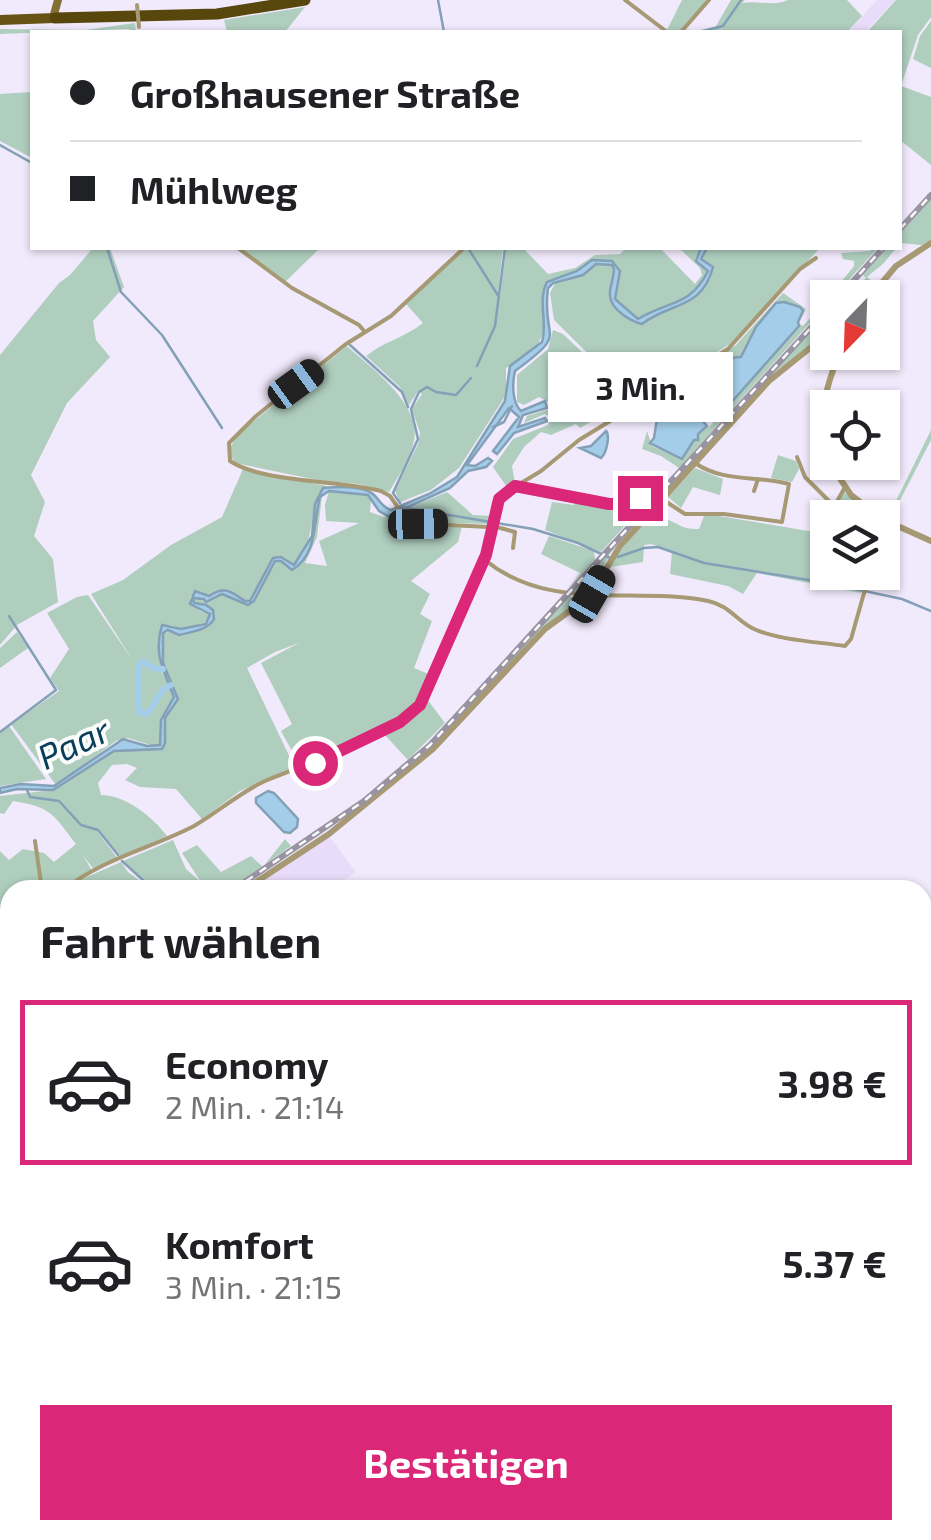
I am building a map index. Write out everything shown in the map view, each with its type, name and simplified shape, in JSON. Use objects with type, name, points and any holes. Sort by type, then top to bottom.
[{"type":"highway","points":[[56,9],[71,18],[234,12],[305,0]]},
{"type":"main road","points":[[0,20],[56,9]]},
{"type":"street","points":[[625,0],[664,30]]},
{"type":"street","points":[[683,30],[709,0]]},
{"type":"street","points":[[137,3],[139,30]]},
{"type":"street","points":[[884,280],[896,266],[931,242]]},
{"type":"street","points":[[241,250],[292,288],[359,325],[364,332]]},
{"type":"street","points":[[462,250],[391,316],[364,332],[256,416],[229,443],[228,458],[242,468],[376,490],[390,496],[413,524],[493,524],[516,532],[513,548]]},
{"type":"street","points":[[78,880],[203,820],[258,784],[315,763],[414,711],[484,562],[501,495],[728,349],[800,269],[816,258]]},
{"type":"street","points":[[259,880],[329,834],[404,775],[456,726],[546,629],[589,597],[614,555],[662,499],[769,381],[810,347]]},
{"type":"street","points":[[797,457],[806,478],[831,504],[846,488]]},
{"type":"street","points":[[662,499],[685,514],[731,515],[778,524],[790,486],[714,474],[695,463]]},
{"type":"street","points":[[515,486],[609,504],[638,504],[646,502],[662,484],[662,476],[648,473],[638,504]]},
{"type":"street","points":[[754,491],[758,479]]},
{"type":"street","points":[[841,480],[860,500]]},
{"type":"street","points":[[900,528],[931,541]]},
{"type":"street","points":[[484,562],[535,586],[589,597],[708,601],[729,609],[758,630],[845,646],[850,645],[865,590]]},
{"type":"street","points":[[35,841],[41,880]]},
{"type":"shaded area","points":[[877,0],[895,0],[867,30],[850,30]]},
{"type":"shaded area","points":[[329,836],[356,872],[344,880],[263,880]]},
{"type":"green space","points":[[682,0],[707,0],[681,30],[667,30]]},
{"type":"green space","points":[[731,0],[847,0],[862,16],[849,30],[721,30],[725,26],[706,30],[715,28]]},
{"type":"green space","points":[[896,0],[931,0],[931,17],[918,35],[902,83],[902,30],[869,30]]},
{"type":"green space","points":[[305,7],[287,30],[226,30],[224,20]]},
{"type":"green space","points":[[931,21],[931,68],[913,59],[920,36]]},
{"type":"green space","points":[[135,23],[136,30],[129,29],[85,30]]},
{"type":"green space","points":[[0,29],[85,30],[0,34]]},
{"type":"green space","points":[[902,86],[931,97],[931,165],[902,142]]},
{"type":"green space","points":[[30,92],[30,157],[0,141],[0,94]]},
{"type":"green space","points":[[931,197],[931,240],[922,245],[902,243],[902,230]]},
{"type":"green space","points":[[91,250],[111,250],[124,287],[93,321],[96,340],[110,357],[67,403],[31,475],[45,502],[34,536],[53,559],[58,602],[17,625],[0,645],[0,355],[59,283]]},
{"type":"green space","points":[[244,250],[318,250],[285,282]]},
{"type":"green space","points":[[463,250],[503,250],[500,297],[506,250],[525,250],[548,274],[575,268],[595,255],[662,250],[695,284],[702,275],[700,268],[681,250],[818,250],[730,344],[637,402],[554,320],[550,293],[555,283],[552,279],[547,282],[545,323],[539,343],[506,368],[506,395],[459,468],[431,490],[400,502],[395,491],[418,444],[420,433],[412,409],[422,394],[418,391],[409,405],[400,387],[366,356],[423,323],[406,304]]},
{"type":"green space","points":[[876,250],[849,280],[843,280],[854,261],[843,259],[841,253]]},
{"type":"green space","points":[[884,250],[894,250],[867,277],[870,280],[864,280],[862,274]]},
{"type":"green space","points":[[783,293],[806,309],[799,323],[803,326],[810,318],[810,323],[679,468],[642,449],[647,431],[652,446],[683,459],[694,441],[699,441],[699,434],[784,344],[802,315],[789,305],[777,303],[756,327],[741,357],[669,392],[668,388],[736,345]]},
{"type":"green space","points":[[553,330],[563,334],[636,403],[606,423],[594,420],[551,435],[541,432],[524,447],[512,466],[515,484],[507,487],[493,467],[513,439],[548,425],[550,417],[545,414],[524,423],[527,416],[550,409],[550,403],[539,397],[524,405],[517,402],[517,375],[548,349]]},
{"type":"green space","points":[[810,330],[810,345],[777,371],[627,534],[610,554],[589,594],[572,592]]},
{"type":"green space","points":[[347,346],[403,400],[414,427],[410,454],[389,492],[235,463],[228,451],[239,433]]},
{"type":"green space","points":[[931,430],[931,440],[900,500],[896,500]]},
{"type":"green space","points":[[778,455],[796,461],[799,469],[792,482],[771,478]]},
{"type":"green space","points":[[695,468],[723,479],[720,495],[693,487],[681,508],[668,497]]},
{"type":"green space","points":[[243,469],[327,486],[316,503],[301,556],[292,566],[285,558],[271,561],[250,601],[228,591],[209,596],[195,592],[190,598],[200,611],[209,614],[208,622],[181,629],[171,625],[159,635],[160,668],[174,697],[162,717],[161,742],[157,747],[128,738],[116,741],[56,785],[11,724],[59,691],[50,678],[69,649],[47,613],[88,595],[133,661],[91,594],[123,580],[171,545],[222,517]]},
{"type":"green space","points":[[329,491],[368,495],[370,512],[384,517],[397,512],[417,526],[462,526],[458,542],[411,581],[430,594],[420,614],[432,621],[414,668],[431,675],[409,709],[377,733],[301,767],[281,731],[292,724],[261,663],[299,643],[275,652],[247,668],[295,768],[240,791],[202,819],[176,789],[140,787],[125,780],[137,768],[112,765],[98,783],[101,795],[137,808],[167,836],[121,857],[94,827],[118,859],[94,870],[83,855],[92,871],[78,880],[0,880],[0,851],[9,860],[23,849],[44,853],[54,862],[76,844],[57,820],[37,806],[13,801],[4,814],[0,813],[0,796],[53,790],[114,751],[162,749],[165,718],[178,699],[163,663],[163,633],[211,624],[214,619],[208,608],[194,603],[193,598],[222,594],[248,605],[275,561],[292,570],[301,563],[310,546],[322,496],[317,537],[305,563],[327,566],[319,541],[359,523],[326,521]]},
{"type":"green space","points":[[447,492],[473,515],[492,516],[491,524],[412,522],[404,515],[413,512],[411,507]]},
{"type":"green space","points":[[844,492],[854,500],[837,500]]},
{"type":"green space","points":[[576,498],[638,511],[601,552],[545,530],[552,502],[574,505]]},
{"type":"green space","points":[[651,515],[699,529],[704,516],[810,531],[810,583],[757,573],[743,594],[728,586],[670,574],[672,551],[651,544],[644,545],[643,562],[610,567]]},
{"type":"green space","points":[[549,536],[594,551],[595,560],[568,589],[580,573],[541,554]]},
{"type":"green space","points":[[568,596],[583,600],[565,612],[422,757],[398,775],[446,730]]},
{"type":"green space","points":[[17,632],[28,648],[0,668],[0,648]]},
{"type":"green space","points":[[427,699],[445,723],[408,760],[383,733]]},
{"type":"green space","points":[[9,726],[46,779],[0,786],[0,733]]},
{"type":"green space","points":[[285,839],[291,846],[265,865]]},
{"type":"green space","points":[[173,840],[186,869],[199,880],[145,880],[123,861]]},
{"type":"green space","points":[[197,845],[221,872],[251,856],[262,866],[243,880],[200,880],[182,853]]},
{"type":"green space","points":[[121,862],[139,880],[81,880]]},
{"type":"water","points":[[700,250],[706,250],[701,259],[713,267],[701,291],[642,324],[622,314],[611,301],[612,265],[596,264],[583,275],[553,283],[548,288],[548,341],[515,371],[513,387],[521,411],[545,401],[547,408],[523,415],[518,427],[545,418],[547,421],[514,433],[497,454],[493,451],[519,417],[509,408],[467,465],[475,466],[488,458],[492,461],[486,467],[468,471],[450,488],[388,516],[379,511],[368,495],[329,491],[320,497],[310,547],[292,570],[275,561],[254,601],[248,605],[222,594],[206,602],[193,598],[194,603],[213,610],[214,619],[208,626],[179,635],[168,630],[163,633],[163,663],[178,699],[165,718],[162,749],[114,751],[53,790],[17,789],[0,793],[0,788],[21,784],[54,786],[123,739],[147,746],[160,745],[161,720],[174,697],[159,654],[162,625],[181,629],[206,624],[210,614],[190,604],[195,591],[209,596],[228,591],[250,601],[273,558],[281,557],[294,565],[312,536],[315,504],[323,488],[362,489],[391,510],[457,477],[505,401],[510,366],[542,342],[547,282],[577,271],[592,260],[612,261],[620,271],[615,299],[638,319],[694,291],[708,271],[696,261]]},
{"type":"water","points":[[784,302],[803,311],[799,326],[729,405],[713,399],[712,393],[681,392],[679,388],[700,374],[741,357],[756,327],[776,303]]},
{"type":"water","points":[[666,407],[690,420],[702,420],[707,426],[682,459],[650,443],[658,412]]},
{"type":"water","points":[[606,431],[607,444],[601,458],[580,448],[591,446]]},
{"type":"water","points":[[268,791],[298,819],[297,827],[290,833],[284,832],[256,803],[256,798]]},
{"type":"waterway","points":[[438,0],[444,30]]},
{"type":"waterway","points":[[706,30],[723,26],[741,0]]},
{"type":"waterway","points":[[0,145],[30,162]]},
{"type":"waterway","points":[[108,250],[121,292],[162,335],[222,428]]},
{"type":"waterway","points":[[469,250],[499,297]]},
{"type":"waterway","points":[[477,366],[495,326],[505,250]]},
{"type":"waterway","points":[[350,345],[402,392],[408,407]]},
{"type":"waterway","points":[[400,503],[393,493],[418,439],[411,409],[419,392],[427,387],[456,395],[471,378]]},
{"type":"waterway","points":[[493,427],[504,422],[512,406]]},
{"type":"waterway","points":[[401,507],[533,529],[610,558]]},
{"type":"waterway","points":[[618,557],[658,547],[704,563],[827,583],[902,599],[931,611]]},
{"type":"waterway","points":[[0,732],[56,690],[9,616]]},
{"type":"waterway","name":"Paar","points":[[163,669],[143,661],[138,666],[138,712],[146,714],[171,685]]},
{"type":"waterway","points":[[27,790],[30,797],[59,801],[81,825],[98,830],[118,855]]},
{"type":"waterway","points":[[122,861],[143,880]]},
{"type":"railway","points":[[902,227],[931,195]]},
{"type":"railway","points":[[854,280],[881,250]]},
{"type":"railway","points":[[248,880],[364,801],[430,745],[810,329]]},
{"type":"route","points":[[315,763],[400,722],[420,705],[485,558],[497,504],[504,492],[515,486],[613,504],[638,504],[640,498]]}]
